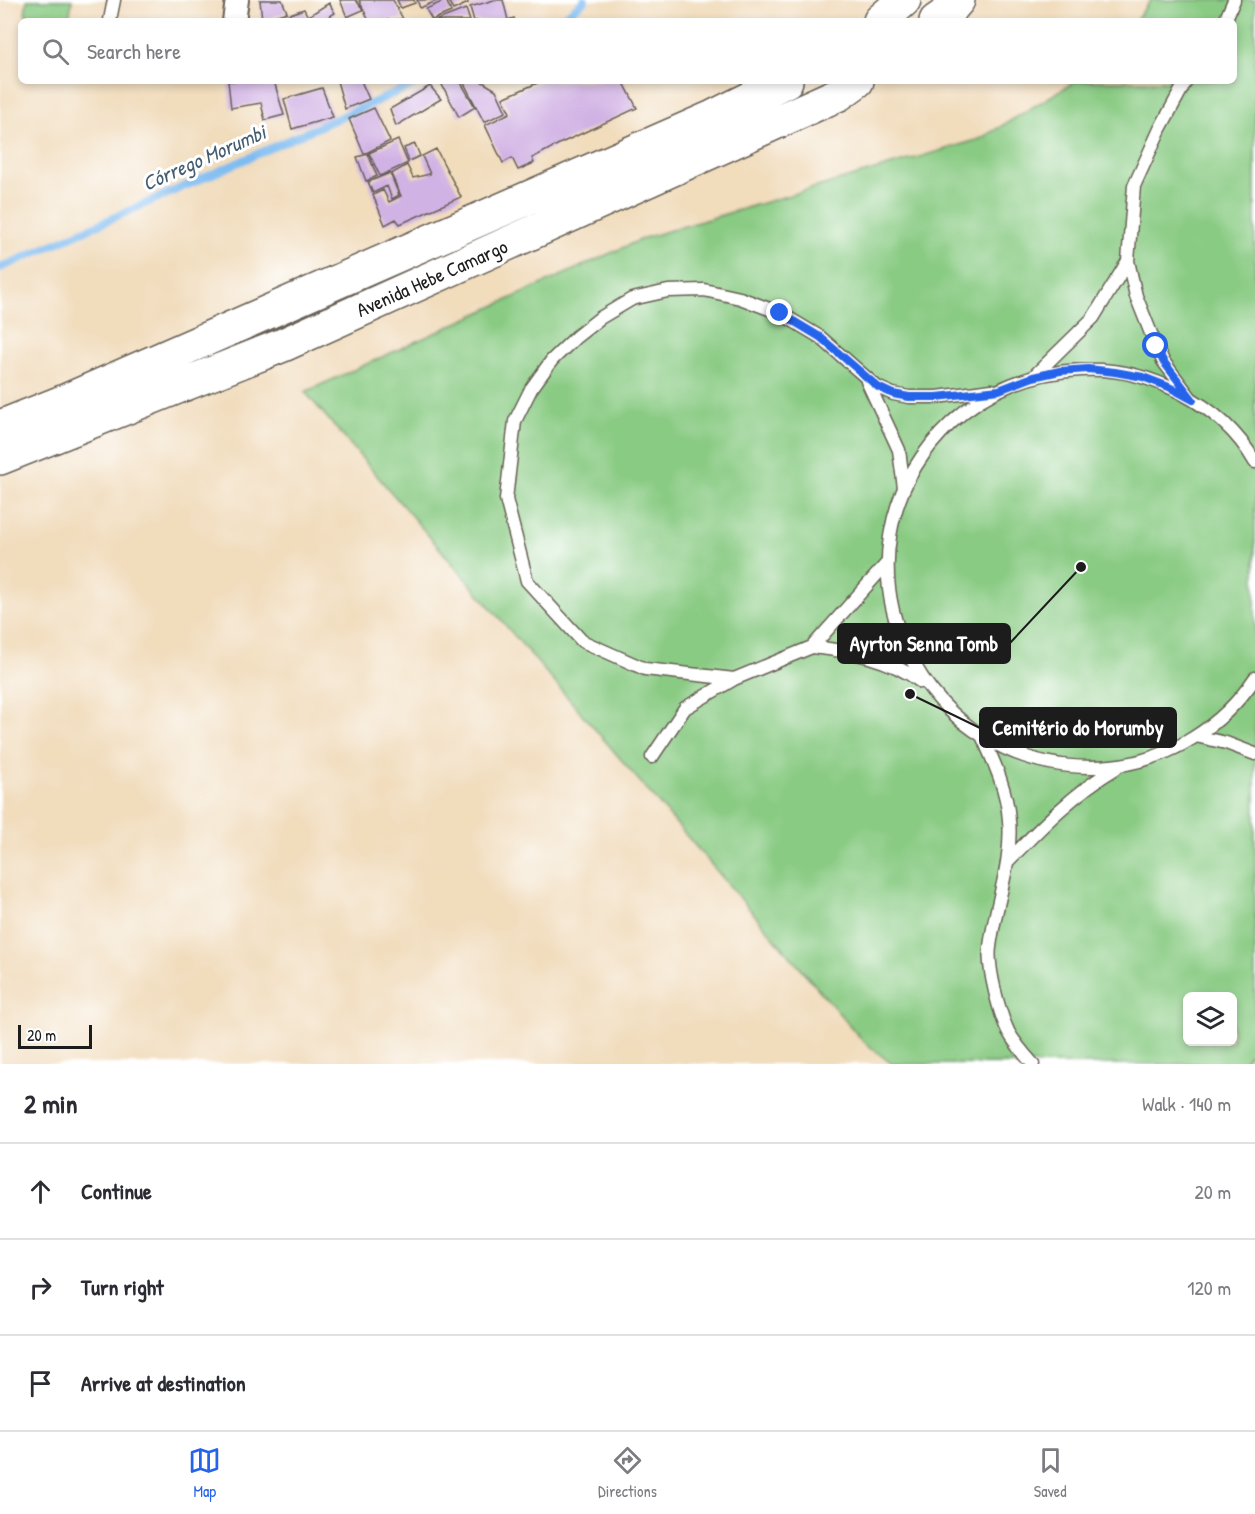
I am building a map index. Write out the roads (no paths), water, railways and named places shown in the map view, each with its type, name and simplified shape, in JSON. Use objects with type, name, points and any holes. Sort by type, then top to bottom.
[{"type":"main road","points":[[883,18],[904,0]]},
{"type":"main road","points":[[940,18],[958,0]]},
{"type":"main road","name":"Avenida Hebe Camargo","points":[[0,427],[65,401],[713,117],[780,84]]},
{"type":"main road","name":"Avenida Hebe Camargo","points":[[0,458],[283,345],[839,94],[852,84]]},
{"type":"street","points":[[234,18],[237,0]]},
{"type":"lane","points":[[110,18],[114,0]]},
{"type":"lane","points":[[1226,18],[1234,0]]},
{"type":"lane","points":[[1184,84],[1160,129],[1134,186],[1128,261],[1136,296],[1163,361],[1193,400]]},
{"type":"lane","points":[[1033,377],[1093,318],[1128,261]]},
{"type":"lane","points":[[734,679],[645,669],[582,641],[527,581],[506,499],[516,421],[531,388],[552,360],[576,336],[632,299],[668,291],[704,290],[740,298],[780,313],[820,337],[878,387],[893,394],[909,397],[937,397],[999,390]]},
{"type":"lane","points":[[1254,459],[1215,416],[1193,400],[1143,377],[1088,369],[1060,371],[1033,377],[999,390],[960,415],[927,450],[904,491],[894,522],[888,562],[894,615],[902,640],[928,687],[944,706],[983,738],[1035,761],[1063,767],[1120,766],[1172,750],[1197,736],[1218,720],[1255,678]]},
{"type":"lane","points":[[866,377],[899,450],[904,491]]},
{"type":"lane","points":[[652,757],[685,708],[734,679],[812,647],[888,562]]},
{"type":"lane","points":[[812,647],[854,653],[894,665],[910,673],[928,687]]},
{"type":"lane","points":[[1197,736],[1226,743],[1255,754]]},
{"type":"lane","points":[[983,738],[996,766],[1005,794],[1009,820],[1009,848],[990,949],[991,973],[1008,1030],[1033,1064]]},
{"type":"lane","points":[[1006,863],[1084,788],[1120,766]]},
{"type":"waterway","name":"Córrego Morumbi","points":[[563,18],[585,0]]},
{"type":"waterway","name":"Córrego Morumbi","points":[[0,268],[415,84]]},
{"type":"place","name":"Ayrton Senna Tomb","points":[[1081,567]]},
{"type":"place","name":"Cemitério do Morumby","points":[[910,694]]}]
